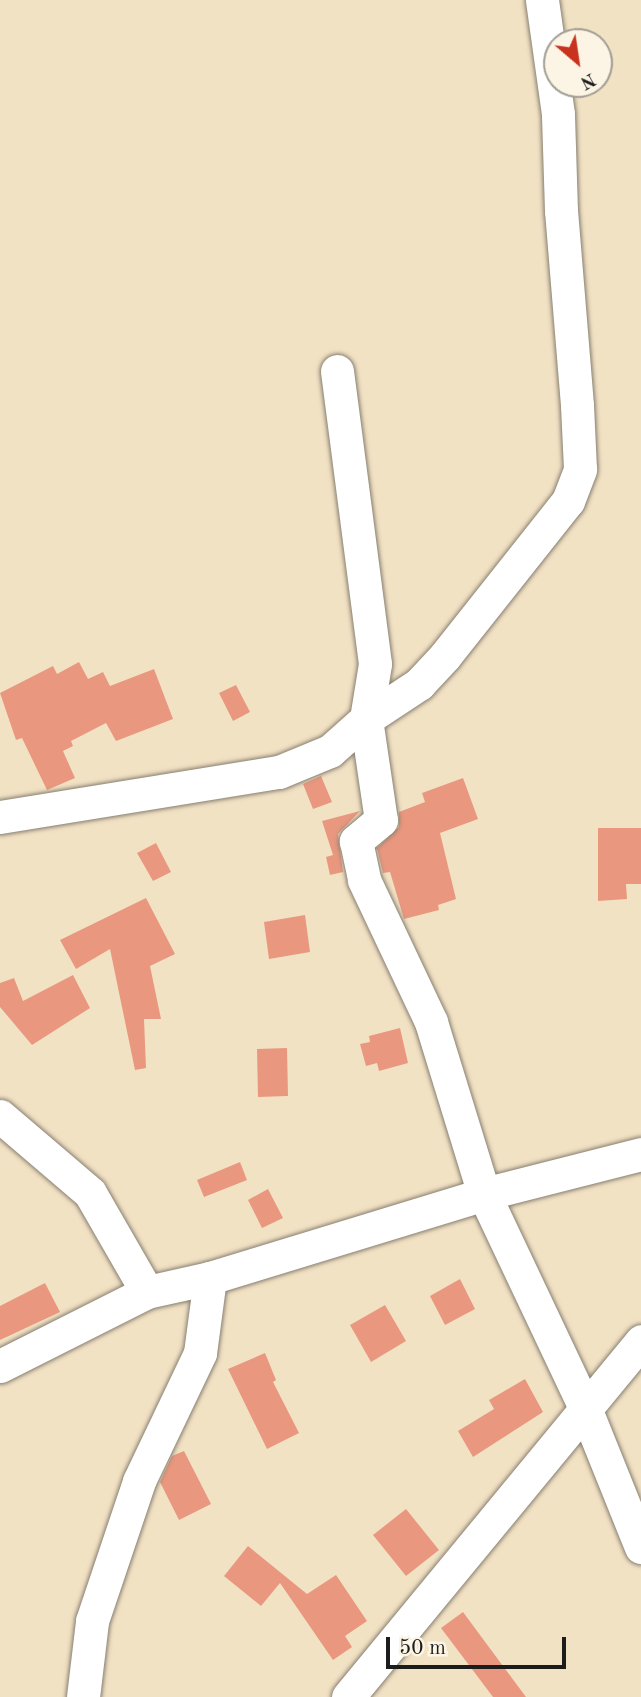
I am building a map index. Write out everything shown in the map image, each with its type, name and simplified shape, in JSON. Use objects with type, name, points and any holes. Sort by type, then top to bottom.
[{"type":"street","points":[[0,817],[279,772],[330,751],[366,719],[419,684],[445,656],[575,487],[580,469],[561,211],[558,114],[541,0]]},
{"type":"street","points":[[337,371],[376,664],[366,719],[382,820],[356,841],[364,880],[431,1022],[484,1194],[585,1408],[641,1547]]},
{"type":"street","points":[[0,1116],[90,1194],[147,1292]]},
{"type":"street","points":[[0,1366],[147,1292],[210,1278],[484,1194],[641,1154]]},
{"type":"street","points":[[83,1697],[92,1621],[139,1481],[200,1353],[210,1278]]},
{"type":"street","points":[[348,1697],[641,1341]]},
{"type":"building","points":[[79,662],[88,679],[103,672],[110,686],[154,669],[173,719],[116,741],[106,723],[71,741],[73,746],[63,751],[75,778],[47,790],[22,738],[16,740],[0,693],[53,666],[57,674]]},
{"type":"building","points":[[236,685],[250,712],[233,721],[219,693]]},
{"type":"building","points":[[321,776],[332,802],[313,809],[303,784]]},
{"type":"building","points":[[463,778],[478,819],[440,833],[456,899],[438,905],[439,910],[404,919],[390,872],[383,873],[377,848],[399,827],[399,812],[425,802],[422,793]]},
{"type":"building","points":[[360,811],[338,834],[343,872],[330,875],[326,857],[333,855],[322,821]]},
{"type":"building","points":[[598,828],[641,828],[641,884],[626,884],[627,899],[598,901]]},
{"type":"building","points":[[156,843],[171,872],[153,881],[137,853]]},
{"type":"building","points":[[146,898],[175,954],[150,966],[161,1019],[144,1019],[146,1068],[135,1070],[110,949],[76,969],[60,940]]},
{"type":"building","points":[[305,915],[310,952],[269,959],[264,922]]},
{"type":"building","points":[[73,975],[90,1008],[32,1045],[0,1007],[0,983],[14,978],[23,1001]]},
{"type":"building","points":[[400,1028],[408,1063],[379,1071],[377,1063],[366,1066],[360,1044],[370,1042],[369,1036]]},
{"type":"building","points":[[287,1048],[288,1096],[258,1097],[257,1049]]},
{"type":"building","points":[[240,1162],[247,1180],[204,1197],[197,1180]]},
{"type":"building","points":[[268,1189],[283,1218],[262,1228],[248,1200]]},
{"type":"building","points":[[460,1279],[475,1309],[445,1325],[430,1296]]},
{"type":"building","points":[[45,1283],[60,1312],[0,1340],[0,1306]]},
{"type":"building","points":[[385,1305],[406,1341],[371,1362],[350,1325]]},
{"type":"building","points":[[265,1353],[276,1380],[273,1382],[299,1433],[267,1449],[228,1369]]},
{"type":"building","points":[[525,1379],[543,1412],[473,1457],[458,1431],[494,1409],[489,1400]]},
{"type":"building","points":[[184,1451],[211,1504],[179,1520],[160,1482],[172,1456]]},
{"type":"building","points":[[406,1509],[439,1550],[406,1576],[373,1535]]},
{"type":"building","points":[[248,1546],[307,1594],[336,1575],[367,1621],[345,1636],[352,1647],[333,1660],[280,1583],[261,1606],[224,1576]]},
{"type":"building","points":[[463,1612],[526,1697],[493,1697],[441,1628]]}]
